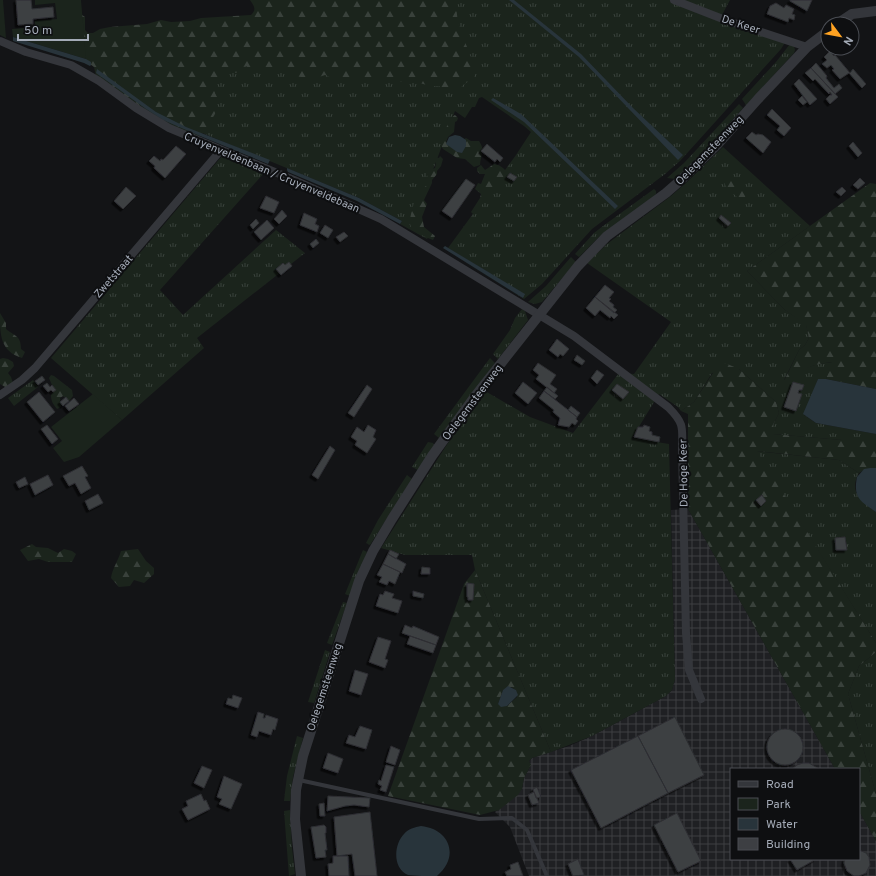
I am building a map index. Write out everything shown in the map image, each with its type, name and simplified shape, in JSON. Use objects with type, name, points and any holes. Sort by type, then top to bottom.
[{"type":"street","name":"De Keer","points":[[674,0],[728,21],[807,46]]},
{"type":"street","points":[[849,16],[852,14],[876,11]]},
{"type":"street","name":"Oelegemsteenweg","points":[[300,876],[295,819],[296,790],[302,756],[359,581],[373,551],[400,506],[446,435],[578,266],[608,236],[666,193],[697,166],[807,46],[820,37]]},
{"type":"street","name":"Cruyenveldenbaan / Cruyenveldebaan","points":[[0,41],[26,52],[71,65],[99,81],[136,108],[169,128],[294,180],[381,219],[540,315]]},
{"type":"street","name":"Zwetstraat","points":[[0,395],[22,380],[35,368],[222,150]]},
{"type":"street","name":"De Hoge Keer","points":[[540,315],[574,336],[661,401],[674,413],[681,424],[686,633],[689,670],[701,699]]},
{"type":"lane","points":[[298,780],[479,819],[512,818],[527,830],[547,876]]},
{"type":"shaded area","points":[[688,509],[834,768],[730,768],[730,860],[860,860],[860,813],[876,841],[876,876],[529,876],[510,827],[495,812],[522,789],[524,778],[531,765],[529,761],[532,758],[569,746],[592,736],[666,696],[672,690],[675,679],[671,510]]},
{"type":"green space","points":[[0,0],[3,0],[6,38],[0,35]]},
{"type":"green space","points":[[35,0],[81,0],[86,59],[13,37],[12,29],[35,27],[35,21],[57,19],[55,3],[35,5]]},
{"type":"green space","points":[[250,0],[460,0],[457,5],[458,19],[462,35],[471,58],[475,77],[463,85],[458,91],[453,89],[447,90],[439,86],[430,86],[413,81],[395,82],[377,77],[367,77],[363,79],[356,77],[353,80],[349,80],[345,77],[332,78],[325,75],[311,78],[287,75],[282,69],[274,73],[248,68],[247,66],[243,67],[236,73],[226,68],[217,81],[215,93],[217,97],[215,113],[209,120],[205,130],[197,138],[183,136],[96,76],[94,67],[86,61],[79,13],[85,17],[85,30],[88,33],[93,33],[100,29],[110,27],[147,24],[161,20],[171,22],[190,21],[201,18],[251,15],[253,13],[254,6]]},
{"type":"green space","points":[[456,0],[730,0],[722,15],[786,41],[781,49],[680,161],[592,229],[542,284],[524,299],[443,249],[523,298],[524,294],[448,248],[531,132],[482,97],[479,98],[475,107],[472,107],[465,118],[455,111],[412,226],[429,236],[427,239],[400,224],[402,221],[359,198],[200,132],[222,57],[451,5]]},
{"type":"green space","points":[[790,44],[794,46],[794,53],[746,105],[742,99],[776,62]]},
{"type":"green space","points":[[739,104],[743,108],[701,155],[676,179],[667,178],[684,163]]},
{"type":"green space","points":[[455,115],[458,118],[455,122],[454,132],[448,137],[446,142],[463,140],[466,138],[471,141],[479,141],[482,148],[480,165],[474,167],[465,159],[457,158],[443,148],[441,143],[443,136],[453,116]]},
{"type":"green space","points":[[723,147],[810,226],[747,271],[785,310],[806,324],[809,338],[805,345],[799,350],[784,380],[799,370],[818,364],[833,362],[826,379],[818,379],[804,415],[816,423],[876,434],[876,440],[842,440],[773,434],[773,425],[779,413],[776,402],[739,369],[712,373],[694,402],[681,411],[678,407],[659,394],[632,438],[669,444],[675,679],[672,690],[666,696],[592,736],[551,752],[475,570],[472,555],[405,555],[381,548],[446,446],[485,391],[530,417],[573,433],[619,373],[634,374],[671,322],[587,263],[607,244],[671,196]]},
{"type":"green space","points":[[222,156],[265,172],[160,290],[183,315],[276,230],[305,253],[197,338],[204,348],[122,420],[51,358]]},
{"type":"green space","points":[[440,156],[443,159],[441,166],[432,180],[424,200],[427,204],[422,217],[424,227],[435,236],[433,240],[414,231],[410,224],[410,219],[414,203],[416,203],[421,190],[426,186],[428,178],[426,172],[435,168],[435,157],[439,158]]},
{"type":"green space","points":[[494,164],[501,166],[506,171],[505,176],[474,215],[471,212],[481,194],[475,189],[478,183],[481,184],[485,174],[480,174],[477,171],[477,168],[481,165],[485,170]]},
{"type":"green space","points":[[728,177],[733,179],[745,189],[745,200],[741,202],[729,190],[723,179]]},
{"type":"green space","points":[[870,183],[876,184],[876,389],[826,379],[832,362],[806,368],[784,381],[799,350],[805,345],[809,338],[806,325],[785,310],[747,271]]},
{"type":"green space","points":[[654,189],[656,194],[653,197],[599,237],[579,257],[575,254],[594,233]]},
{"type":"green space","points":[[571,257],[576,262],[542,302],[535,304],[528,302],[546,286]]},
{"type":"green space","points":[[522,309],[525,311],[528,320],[498,359],[493,354],[510,330],[515,318]]},
{"type":"green space","points":[[0,313],[6,323],[6,329],[20,341],[21,349],[25,352],[22,358],[9,351],[5,346],[1,335]]},
{"type":"green space","points":[[3,358],[13,362],[14,366],[8,373],[13,383],[7,388],[0,384],[0,359]]},
{"type":"green space","points":[[490,358],[495,363],[439,438],[434,434]]},
{"type":"green space","points":[[725,363],[739,369],[776,402],[779,413],[773,425],[773,434],[842,440],[876,440],[876,468],[867,469],[859,473],[839,460],[757,451],[876,643],[876,652],[859,666],[848,694],[876,794],[876,841],[860,813],[860,768],[834,768],[688,509],[688,414],[681,411],[694,402],[718,365]]},
{"type":"green space","points":[[51,375],[72,390],[73,396],[69,401],[63,396],[60,398],[61,407],[57,409],[51,399],[53,392],[51,390],[52,385],[49,378]]},
{"type":"green space","points":[[33,380],[38,387],[14,406],[8,398]]},
{"type":"green space","points":[[93,394],[122,420],[79,457],[64,462],[53,448],[62,441],[51,427]]},
{"type":"green space","points":[[428,442],[433,443],[434,445],[418,470],[412,467]]},
{"type":"green space","points":[[756,451],[839,460],[859,473],[855,486],[858,496],[876,512],[876,643]]},
{"type":"green space","points":[[407,475],[412,479],[370,545],[366,543],[378,520]]},
{"type":"green space","points":[[32,544],[36,547],[48,548],[58,553],[64,549],[72,551],[76,554],[72,562],[48,562],[39,559],[28,561],[20,550]]},
{"type":"green space","points":[[138,549],[146,561],[154,568],[154,574],[144,583],[134,580],[130,586],[119,587],[111,578],[121,551]]},
{"type":"green space","points":[[363,550],[367,552],[350,596],[345,594]]},
{"type":"green space","points":[[475,570],[551,752],[532,758],[529,761],[531,765],[524,778],[522,789],[518,795],[499,810],[480,815],[388,796],[464,584]],"holes":[[[511,687],[516,690],[517,697],[507,706],[498,704],[503,690]]]},
{"type":"green space","points":[[343,602],[347,603],[332,645],[327,643]]},
{"type":"green space","points":[[325,650],[330,652],[314,703],[308,702]]},
{"type":"green space","points":[[876,652],[876,794],[848,694],[859,666]]},
{"type":"green space","points":[[297,736],[303,738],[293,777],[290,801],[284,801],[287,776]]},
{"type":"green space","points":[[290,810],[295,874],[289,876],[284,811]]},
{"type":"water","points":[[509,0],[514,0],[581,54],[633,108],[683,155],[678,160],[579,57]]},
{"type":"water","points":[[13,37],[86,59],[91,62],[91,65],[90,66],[13,41]]},
{"type":"water","points":[[97,69],[156,112],[186,127],[270,160],[268,164],[163,120],[96,73]]},
{"type":"water","points":[[493,98],[521,114],[618,206],[615,209],[524,122],[491,100]]},
{"type":"water","points":[[455,135],[466,140],[466,146],[462,153],[457,152],[446,144],[449,137]]},
{"type":"water","points":[[287,168],[359,198],[402,221],[400,224],[357,201],[288,172]]},
{"type":"water","points":[[445,246],[525,294],[523,298],[443,248]]},
{"type":"water","points":[[818,379],[826,379],[876,389],[876,434],[816,423],[803,414]]},
{"type":"water","points":[[876,468],[876,512],[862,502],[856,490],[857,477],[864,469]]},
{"type":"water","points":[[508,686],[516,690],[518,695],[507,706],[501,707],[498,704],[503,690]]},
{"type":"water","points":[[421,826],[431,828],[439,832],[445,838],[448,845],[450,853],[448,861],[444,869],[437,876],[408,875],[403,872],[397,862],[396,856],[398,844],[401,838],[408,831]]},
{"type":"building","points":[[16,0],[31,0],[32,9],[53,7],[54,17],[33,19],[33,24],[18,25]]},
{"type":"building","points":[[790,0],[812,0],[807,11]]},
{"type":"building","points":[[776,3],[784,8],[786,5],[794,9],[792,14],[795,15],[794,20],[789,18],[788,22],[767,14],[770,6]]},
{"type":"building","points":[[836,56],[850,73],[853,69],[866,84],[862,88],[849,73],[840,79],[832,70],[834,69],[831,65],[827,68],[822,64],[827,60],[824,57]]},
{"type":"building","points":[[816,63],[827,76],[826,78],[834,88],[839,84],[842,88],[835,94],[811,68]]},
{"type":"building","points":[[811,68],[838,97],[830,104],[826,99],[832,95],[830,92],[829,94],[815,79],[813,81],[805,73]]},
{"type":"building","points":[[799,79],[817,99],[810,105],[794,84]]},
{"type":"building","points":[[802,96],[807,102],[803,105],[798,100]]},
{"type":"building","points":[[772,109],[791,128],[784,136],[777,130],[780,126],[767,115]]},
{"type":"building","points":[[752,132],[756,135],[763,135],[771,142],[763,153],[746,138]]},
{"type":"building","points":[[853,142],[862,153],[858,157],[849,146]]},
{"type":"building","points":[[487,144],[503,158],[500,162],[497,159],[495,162],[481,151]]},
{"type":"building","points":[[176,146],[186,154],[165,178],[149,161],[154,156],[160,161],[161,159],[163,160]]},
{"type":"building","points":[[510,173],[517,177],[514,181],[507,177]]},
{"type":"building","points":[[860,178],[865,183],[858,189],[853,185]]},
{"type":"building","points":[[466,179],[475,185],[452,218],[442,211]]},
{"type":"building","points":[[126,187],[136,196],[123,209],[114,201]]},
{"type":"building","points":[[842,187],[846,191],[841,196],[836,192]]},
{"type":"building","points":[[266,196],[279,202],[274,213],[260,208]]},
{"type":"building","points":[[282,210],[287,216],[279,224],[274,219]]},
{"type":"building","points":[[304,213],[317,219],[315,224],[319,226],[317,232],[300,225]]},
{"type":"building","points":[[721,215],[731,223],[728,226],[719,218]]},
{"type":"building","points":[[256,219],[259,223],[253,229],[250,225]]},
{"type":"building","points":[[267,220],[274,228],[261,240],[254,232]]},
{"type":"building","points":[[325,225],[333,230],[328,238],[320,233]]},
{"type":"building","points":[[344,232],[348,236],[340,242],[336,237]]},
{"type":"building","points":[[316,239],[319,243],[313,248],[310,244]]},
{"type":"building","points":[[289,262],[292,266],[281,275],[276,269],[283,263],[285,265]]},
{"type":"building","points":[[605,285],[614,292],[609,298],[611,299],[609,301],[617,310],[614,313],[595,297]]},
{"type":"building","points":[[595,297],[618,315],[614,319],[611,316],[610,318],[600,310],[595,316],[586,308]]},
{"type":"building","points":[[557,339],[569,349],[563,356],[560,354],[558,357],[549,350]]},
{"type":"building","points":[[577,355],[585,361],[582,365],[574,360]]},
{"type":"building","points":[[538,363],[556,375],[550,384],[557,389],[554,393],[536,379],[539,375],[533,370]]},
{"type":"building","points":[[597,370],[604,375],[597,384],[591,378]]},
{"type":"building","points":[[42,376],[45,380],[38,385],[35,381]]},
{"type":"building","points":[[523,382],[537,393],[528,404],[515,393]]},
{"type":"building","points":[[793,382],[804,385],[802,390],[799,390],[798,393],[802,394],[796,411],[784,407]]},
{"type":"building","points":[[47,383],[50,387],[52,385],[56,390],[53,392],[51,390],[48,392],[43,386]]},
{"type":"building","points":[[617,384],[629,392],[623,399],[612,390]]},
{"type":"building","points":[[367,385],[372,389],[354,417],[348,413]]},
{"type":"building","points":[[547,387],[558,396],[555,399],[544,391]]},
{"type":"building","points":[[544,391],[577,417],[576,419],[578,421],[575,425],[572,423],[569,427],[558,425],[560,418],[553,412],[554,410],[539,398]]},
{"type":"building","points":[[39,392],[55,412],[43,422],[27,402]]},
{"type":"building","points":[[66,397],[69,401],[63,406],[60,402]]},
{"type":"building","points":[[74,398],[79,404],[69,411],[65,406]]},
{"type":"building","points":[[571,406],[580,413],[577,417],[568,410]]},
{"type":"building","points":[[47,425],[58,439],[52,444],[41,429]]},
{"type":"building","points":[[368,425],[376,430],[373,437],[376,439],[367,453],[355,445],[357,441],[351,437],[357,427],[364,432]]},
{"type":"building","points":[[644,425],[650,427],[649,431],[652,432],[652,435],[660,437],[659,442],[634,437],[638,427],[643,427]]},
{"type":"building","points":[[330,446],[335,450],[318,479],[312,475]]},
{"type":"building","points":[[82,466],[88,476],[85,477],[91,488],[81,494],[75,483],[69,486],[63,476]]},
{"type":"building","points":[[48,475],[53,485],[35,495],[30,484]]},
{"type":"building","points":[[25,477],[28,484],[19,488],[16,482]]},
{"type":"building","points":[[98,494],[103,503],[89,510],[85,501]]},
{"type":"building","points":[[762,495],[766,501],[761,506],[756,500]]},
{"type":"building","points":[[845,537],[847,550],[836,550],[835,538]]},
{"type":"building","points":[[390,550],[399,554],[396,559],[388,554]]},
{"type":"building","points":[[388,554],[406,564],[402,573],[383,564]]},
{"type":"building","points":[[383,564],[400,572],[395,584],[389,581],[387,585],[379,582],[382,577],[377,575]]},
{"type":"building","points":[[422,567],[430,568],[430,574],[421,574]]},
{"type":"building","points":[[467,583],[474,584],[473,600],[468,600]]},
{"type":"building","points":[[385,591],[394,594],[392,598],[402,601],[398,613],[376,606],[380,594],[383,595]]},
{"type":"building","points":[[413,591],[424,594],[423,598],[413,596]]},
{"type":"building","points":[[405,625],[412,628],[413,626],[439,637],[436,645],[402,633]]},
{"type":"building","points":[[410,636],[436,645],[433,653],[407,644]]},
{"type":"building","points":[[378,637],[391,641],[385,659],[388,660],[385,668],[369,662]]},
{"type":"building","points":[[355,670],[368,674],[361,695],[349,691]]},
{"type":"building","points":[[233,695],[242,698],[238,708],[226,704],[228,698],[232,699]]},
{"type":"building","points":[[258,712],[264,714],[263,718],[265,718],[266,715],[278,719],[275,730],[273,729],[271,735],[259,731],[257,737],[251,735]]},
{"type":"building","points":[[675,717],[704,775],[668,793],[638,736]]},
{"type":"building","points":[[360,726],[372,730],[366,749],[346,743],[349,735],[355,737]]},
{"type":"building","points":[[789,729],[798,734],[802,740],[802,754],[798,760],[789,765],[781,765],[772,760],[768,754],[767,743],[772,734],[778,730]]},
{"type":"building","points":[[638,736],[668,793],[601,828],[571,770]]},
{"type":"building","points":[[391,746],[400,750],[395,765],[386,762]]},
{"type":"building","points":[[328,753],[343,759],[338,773],[323,768]]},
{"type":"building","points":[[809,763],[817,768],[793,768],[797,765]]},
{"type":"building","points":[[386,765],[394,767],[386,792],[380,790],[382,786],[378,784],[379,780],[381,781]]},
{"type":"building","points":[[202,766],[212,770],[204,788],[194,783]]},
{"type":"building","points":[[224,776],[242,784],[231,809],[219,804],[222,799],[217,797]]},
{"type":"building","points":[[537,787],[541,797],[536,798],[533,789]]},
{"type":"building","points":[[534,792],[539,803],[532,805],[528,795]]},
{"type":"building","points":[[201,794],[204,801],[206,800],[210,809],[188,820],[182,809],[188,806],[186,801]]},
{"type":"building","points":[[328,796],[370,798],[369,807],[354,805],[327,811]]},
{"type":"building","points":[[324,803],[325,816],[320,816],[319,804]]},
{"type":"building","points":[[370,812],[377,876],[355,876],[352,854],[337,856],[334,817]]},
{"type":"building","points":[[677,813],[701,861],[678,872],[654,825]]},
{"type":"building","points":[[324,825],[326,827],[326,857],[316,858],[311,827]]},
{"type":"building","points":[[860,850],[866,853],[869,857],[870,865],[866,873],[859,876],[854,876],[847,871],[844,863],[845,860],[860,860]]},
{"type":"building","points":[[333,856],[348,856],[349,876],[329,876],[328,864],[333,863]]},
{"type":"building","points":[[578,859],[584,875],[573,876],[568,864]]},
{"type":"building","points":[[791,860],[814,860],[797,870]]},
{"type":"building","points":[[518,862],[523,876],[507,876],[505,872],[511,869],[510,865]]}]
